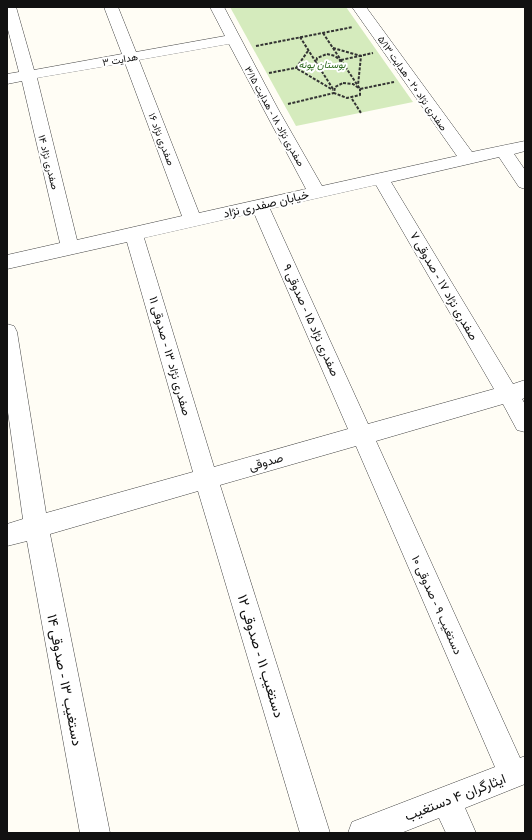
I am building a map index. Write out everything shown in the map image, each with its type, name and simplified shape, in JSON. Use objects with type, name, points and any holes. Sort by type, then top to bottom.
[{"type":"street","name":"صفدری نژاد ۱۴","points":[[9,7],[28,75],[70,248]]},
{"type":"street","name":"صفدری نژاد ۱۶","points":[[111,7],[193,221]]},
{"type":"street","name":"صفدری نژاد ۱۸ - هدایت ۳/۱۵","points":[[217,7],[270,109],[317,193]]},
{"type":"street","name":"صفدری نژاد ۲۰ - هدایت ۵/۱۳","points":[[359,7],[468,159]]},
{"type":"street","name":"هدایت ۳","points":[[7,79],[130,57],[236,44]]},
{"type":"street","name":"خیابان صفدری نژاد","points":[[7,262],[525,146]]},
{"type":"street","points":[[503,151],[525,183]]},
{"type":"street","name":"صفدری نژاد ۱۷ - صدوقی ۷","points":[[381,179],[516,392],[525,423]]},
{"type":"street","name":"صفدری نژاد ۱۵ - صدوقی ۹","points":[[260,206],[362,435]]},
{"type":"street","name":"صفدری نژاد ۱۳ - صدوقی ۱۱","points":[[134,234],[206,479]]},
{"type":"street","name":"دستغیب ۱۳ - صدوقی ۱۴","points":[[7,332],[36,526],[95,833]]},
{"type":"street","name":"صدوقی","points":[[7,535],[516,392]]},
{"type":"street","name":"دستغیب ۹ - صدوقی ۱۰","points":[[362,435],[519,773]]},
{"type":"street","name":"دستغیب ۱۱ - صدوقی ۱۲","points":[[206,479],[315,833]]},
{"type":"street","name":"ایثارگران ۴ دستغیب","points":[[363,833],[519,773]]},
{"type":"street","points":[[447,801],[461,833]]},
{"type":"path","points":[[236,44],[300,37],[371,24]]},
{"type":"path","points":[[270,109],[334,94],[342,98],[352,99],[360,95],[360,89],[323,33]]},
{"type":"path","points":[[300,37],[334,94]]},
{"type":"path","points":[[332,48],[361,56]]},
{"type":"path","points":[[316,64],[317,58],[327,54],[335,56],[340,60],[389,50]]},
{"type":"path","points":[[296,68],[308,51]]},
{"type":"path","points":[[358,86],[361,56]]},
{"type":"path","points":[[253,77],[316,64],[322,68],[331,69],[340,66],[340,60]]},
{"type":"path","points":[[296,68],[333,90]]},
{"type":"path","points":[[333,90],[343,83],[353,84],[360,89],[409,78]]},
{"type":"path","points":[[352,99],[361,113]]},
{"type":"green space","name":"بوستان پونه","points":[[230,7],[346,7],[413,102],[296,126]]}]
